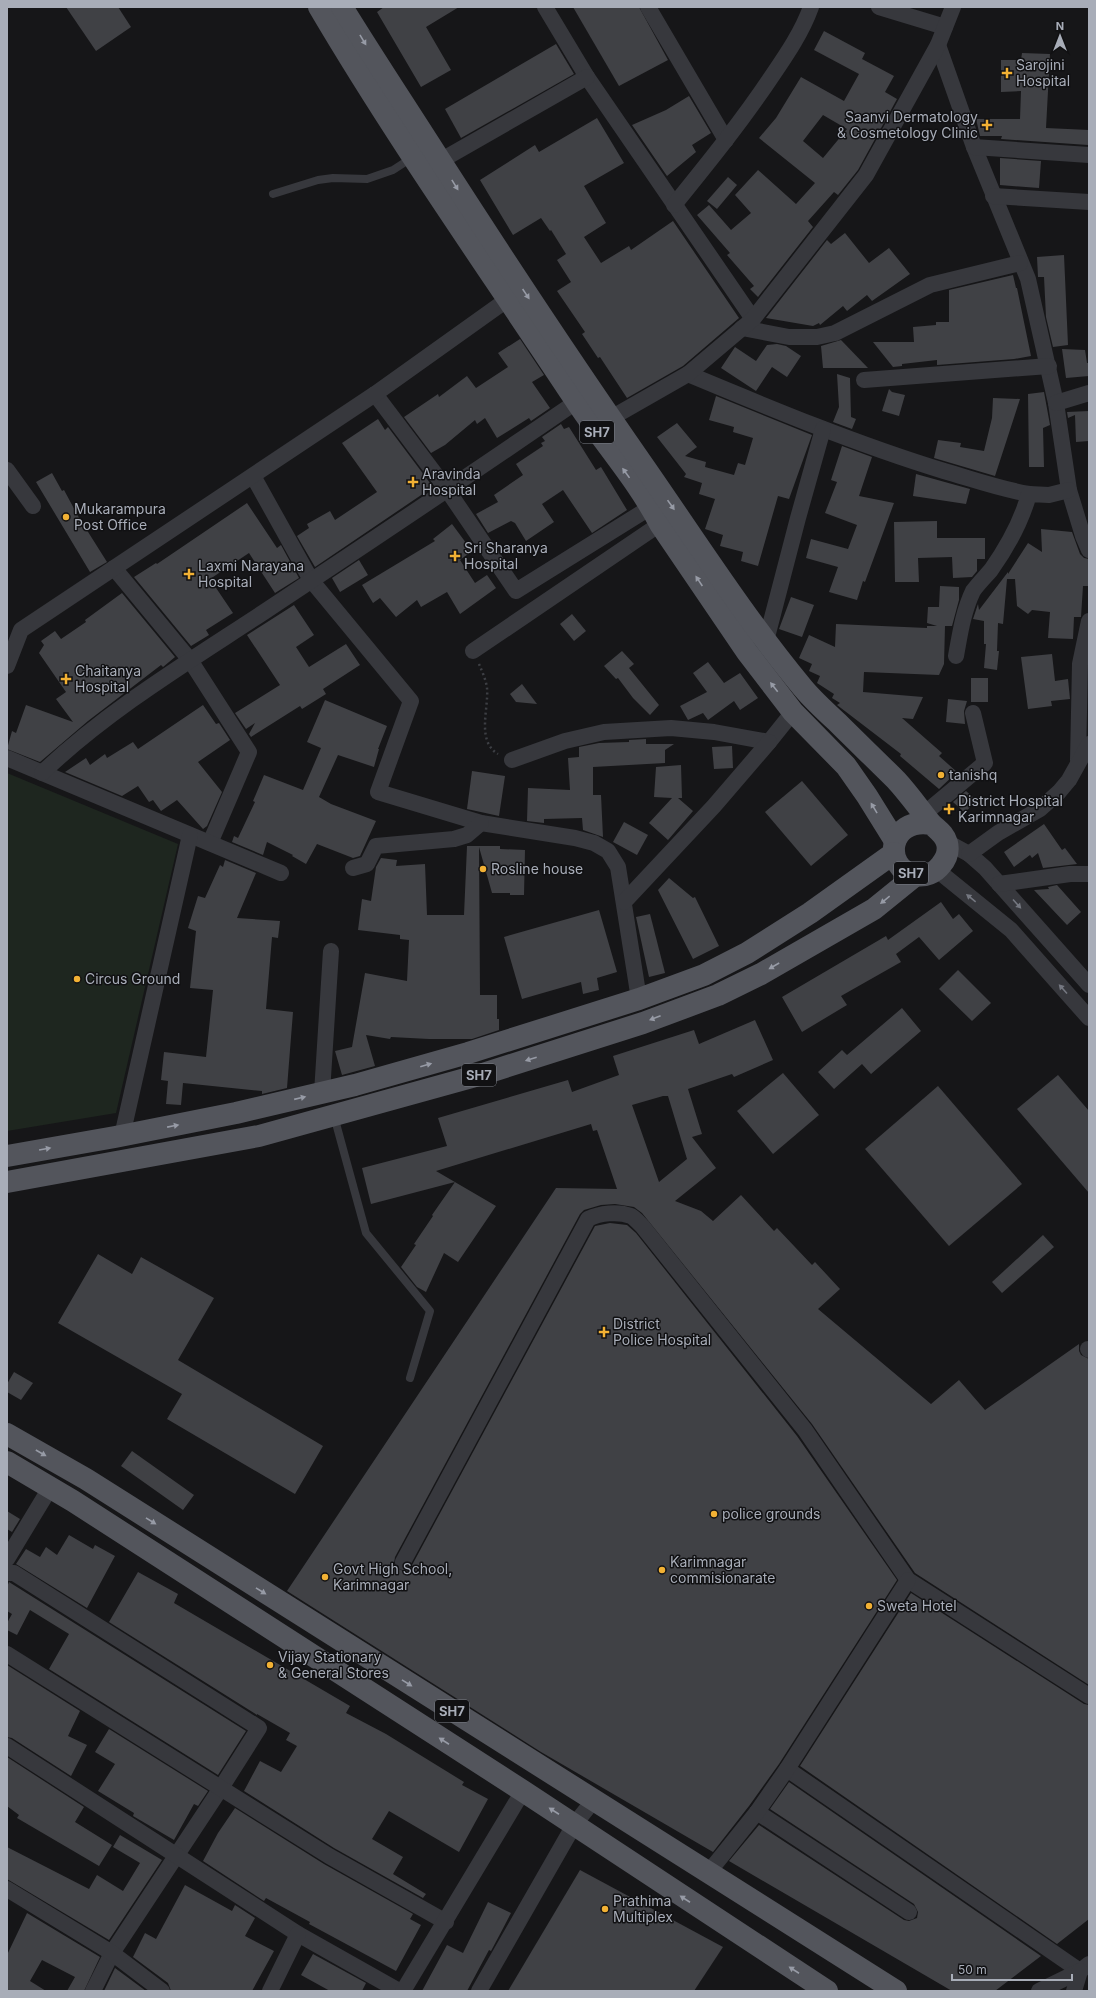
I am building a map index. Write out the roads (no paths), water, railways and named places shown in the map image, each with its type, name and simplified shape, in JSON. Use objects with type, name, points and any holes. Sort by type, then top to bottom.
[{"type":"main road","name":"SH7","points":[[331,9],[379,68],[488,238],[766,641],[805,691],[907,791],[927,819],[940,831],[947,842],[948,851],[944,862],[937,870],[927,875],[916,875],[905,871],[898,863],[894,847],[867,796],[846,766],[793,712],[747,652],[655,515],[576,402],[362,80],[331,9]]},
{"type":"main road","name":"SH7","points":[[7,1156],[122,1136],[236,1113],[355,1085],[468,1053],[639,999],[704,975],[747,953],[810,913],[894,847],[900,832],[909,825],[927,819]]},
{"type":"main road","name":"SH7","points":[[7,1182],[259,1136],[483,1074],[644,1022],[718,995],[761,974],[874,908],[916,875]]},
{"type":"main road","name":"SH7","points":[[7,1434],[86,1479],[593,1801],[896,1991]]},
{"type":"main road","name":"SH7","points":[[7,1462],[523,1791],[827,1991]]},
{"type":"street","points":[[545,7],[587,77],[674,205],[747,324],[790,337],[817,337],[835,333],[930,285],[1020,263]]},
{"type":"street","points":[[648,7],[726,140]]},
{"type":"street","points":[[674,205],[746,116],[788,52],[811,7]]},
{"type":"street","points":[[879,7],[945,27]]},
{"type":"street","points":[[611,418],[688,374],[747,324],[866,175],[938,45],[953,7]]},
{"type":"street","points":[[938,45],[974,147],[1020,263],[1028,279],[1049,366],[1069,490],[1083,536],[1089,550]]},
{"type":"street","points":[[440,161],[587,77]]},
{"type":"street","points":[[974,147],[1089,155]]},
{"type":"street","points":[[993,196],[1089,202]]},
{"type":"street","points":[[8,658],[21,630],[374,394],[508,299]]},
{"type":"street","points":[[864,380],[1049,366]]},
{"type":"street","points":[[688,374],[891,455],[995,486],[1029,494],[1049,495],[1069,490]]},
{"type":"street","points":[[1056,404],[1089,393]]},
{"type":"street","points":[[374,394],[448,491],[516,591],[655,515]]},
{"type":"street","points":[[42,773],[72,744],[190,660],[448,491],[576,402]]},
{"type":"street","points":[[766,641],[823,429]]},
{"type":"street","points":[[7,470],[33,506]]},
{"type":"street","points":[[253,476],[311,580],[411,701],[378,792],[481,823],[575,838],[594,843],[608,851],[618,867],[639,999]]},
{"type":"street","points":[[956,656],[965,612],[974,590],[990,571],[1013,537],[1022,518],[1029,494]]},
{"type":"street","points":[[473,651],[655,515]]},
{"type":"street","points":[[114,568],[190,660],[249,752],[210,843]]},
{"type":"street","points":[[1078,764],[1080,664],[1089,621]]},
{"type":"street","points":[[624,902],[714,806],[770,742],[793,712]]},
{"type":"street","points":[[927,819],[985,763],[973,713]]},
{"type":"street","points":[[512,760],[564,741],[604,732],[671,728],[714,732],[770,742]]},
{"type":"street","points":[[969,854],[998,833],[1040,809],[1059,792],[1069,780],[1089,744]]},
{"type":"street","points":[[7,758],[281,873]]},
{"type":"street","points":[[353,868],[367,864],[376,846],[454,839],[467,834],[481,823]]},
{"type":"street","points":[[122,1136],[190,835]]},
{"type":"street","points":[[947,842],[969,854],[985,868],[1089,985]]},
{"type":"street","points":[[937,870],[1011,930],[1089,1018]]},
{"type":"street","points":[[999,884],[1070,874],[1089,874]]},
{"type":"street","points":[[322,1093],[332,951]]},
{"type":"street","points":[[403,1562],[588,1219],[597,1215],[611,1213],[632,1216],[643,1227],[805,1430],[908,1580],[1089,1696]]},
{"type":"street","points":[[7,1559],[50,1488]]},
{"type":"street","points":[[7,1573],[14,1573],[259,1728],[177,1856],[112,1952],[93,1991]]},
{"type":"street","points":[[708,1873],[757,1812],[787,1769],[908,1580]]},
{"type":"street","points":[[7,1654],[329,1856],[446,1922]]},
{"type":"street","points":[[7,1746],[298,1934],[399,1991]]},
{"type":"street","points":[[787,1769],[1085,1968]]},
{"type":"street","points":[[404,1991],[446,1922],[484,1854],[523,1791]]},
{"type":"street","points":[[479,1991],[574,1825],[593,1801]]},
{"type":"street","points":[[757,1812],[909,1912]]},
{"type":"street","points":[[7,1889],[112,1952],[162,1991]]},
{"type":"street","points":[[270,1991],[298,1934]]},
{"type":"street","points":[[1039,1991],[1085,1968]]},
{"type":"street","points":[[1074,1991],[1085,1968]]},
{"type":"lane","points":[[273,194],[318,180],[333,178],[367,179],[394,170],[413,157]]},
{"type":"lane","points":[[334,1115],[366,1233],[430,1311],[410,1378]]},
{"type":"place","name":"Sarojini Hospital","points":[[1007,73]]},
{"type":"place","name":"Saanvi Dermatology & Cosmetology Clinic","points":[[987,125]]},
{"type":"place","name":"Aravinda Hospital","points":[[413,482]]},
{"type":"place","name":"Mukarampura Post Office","points":[[66,517]]},
{"type":"place","name":"Sri Sharanya Hospital","points":[[455,556]]},
{"type":"place","name":"Laxmi Narayana Hospital","points":[[189,574]]},
{"type":"place","name":"Chaitanya Hospital","points":[[66,679]]},
{"type":"place","name":"tanishq","points":[[941,775]]},
{"type":"place","name":"District Hospital Karimnagar","points":[[949,809]]},
{"type":"place","name":"Rosline house","points":[[483,869]]},
{"type":"place","name":"Circus Ground","points":[[77,979]]},
{"type":"place","name":"District Police Hospital","points":[[604,1332]]},
{"type":"place","name":"police grounds","points":[[714,1514]]},
{"type":"place","name":"Karimnagar commisionarate","points":[[662,1570]]},
{"type":"place","name":"Govt High School, Karimnagar","points":[[325,1577]]},
{"type":"place","name":"Sweta Hotel","points":[[869,1606]]},
{"type":"place","name":"Vijay Stationary & General Stores","points":[[270,1665]]},
{"type":"place","name":"Prathima Multiplex","points":[[605,1909]]}]
